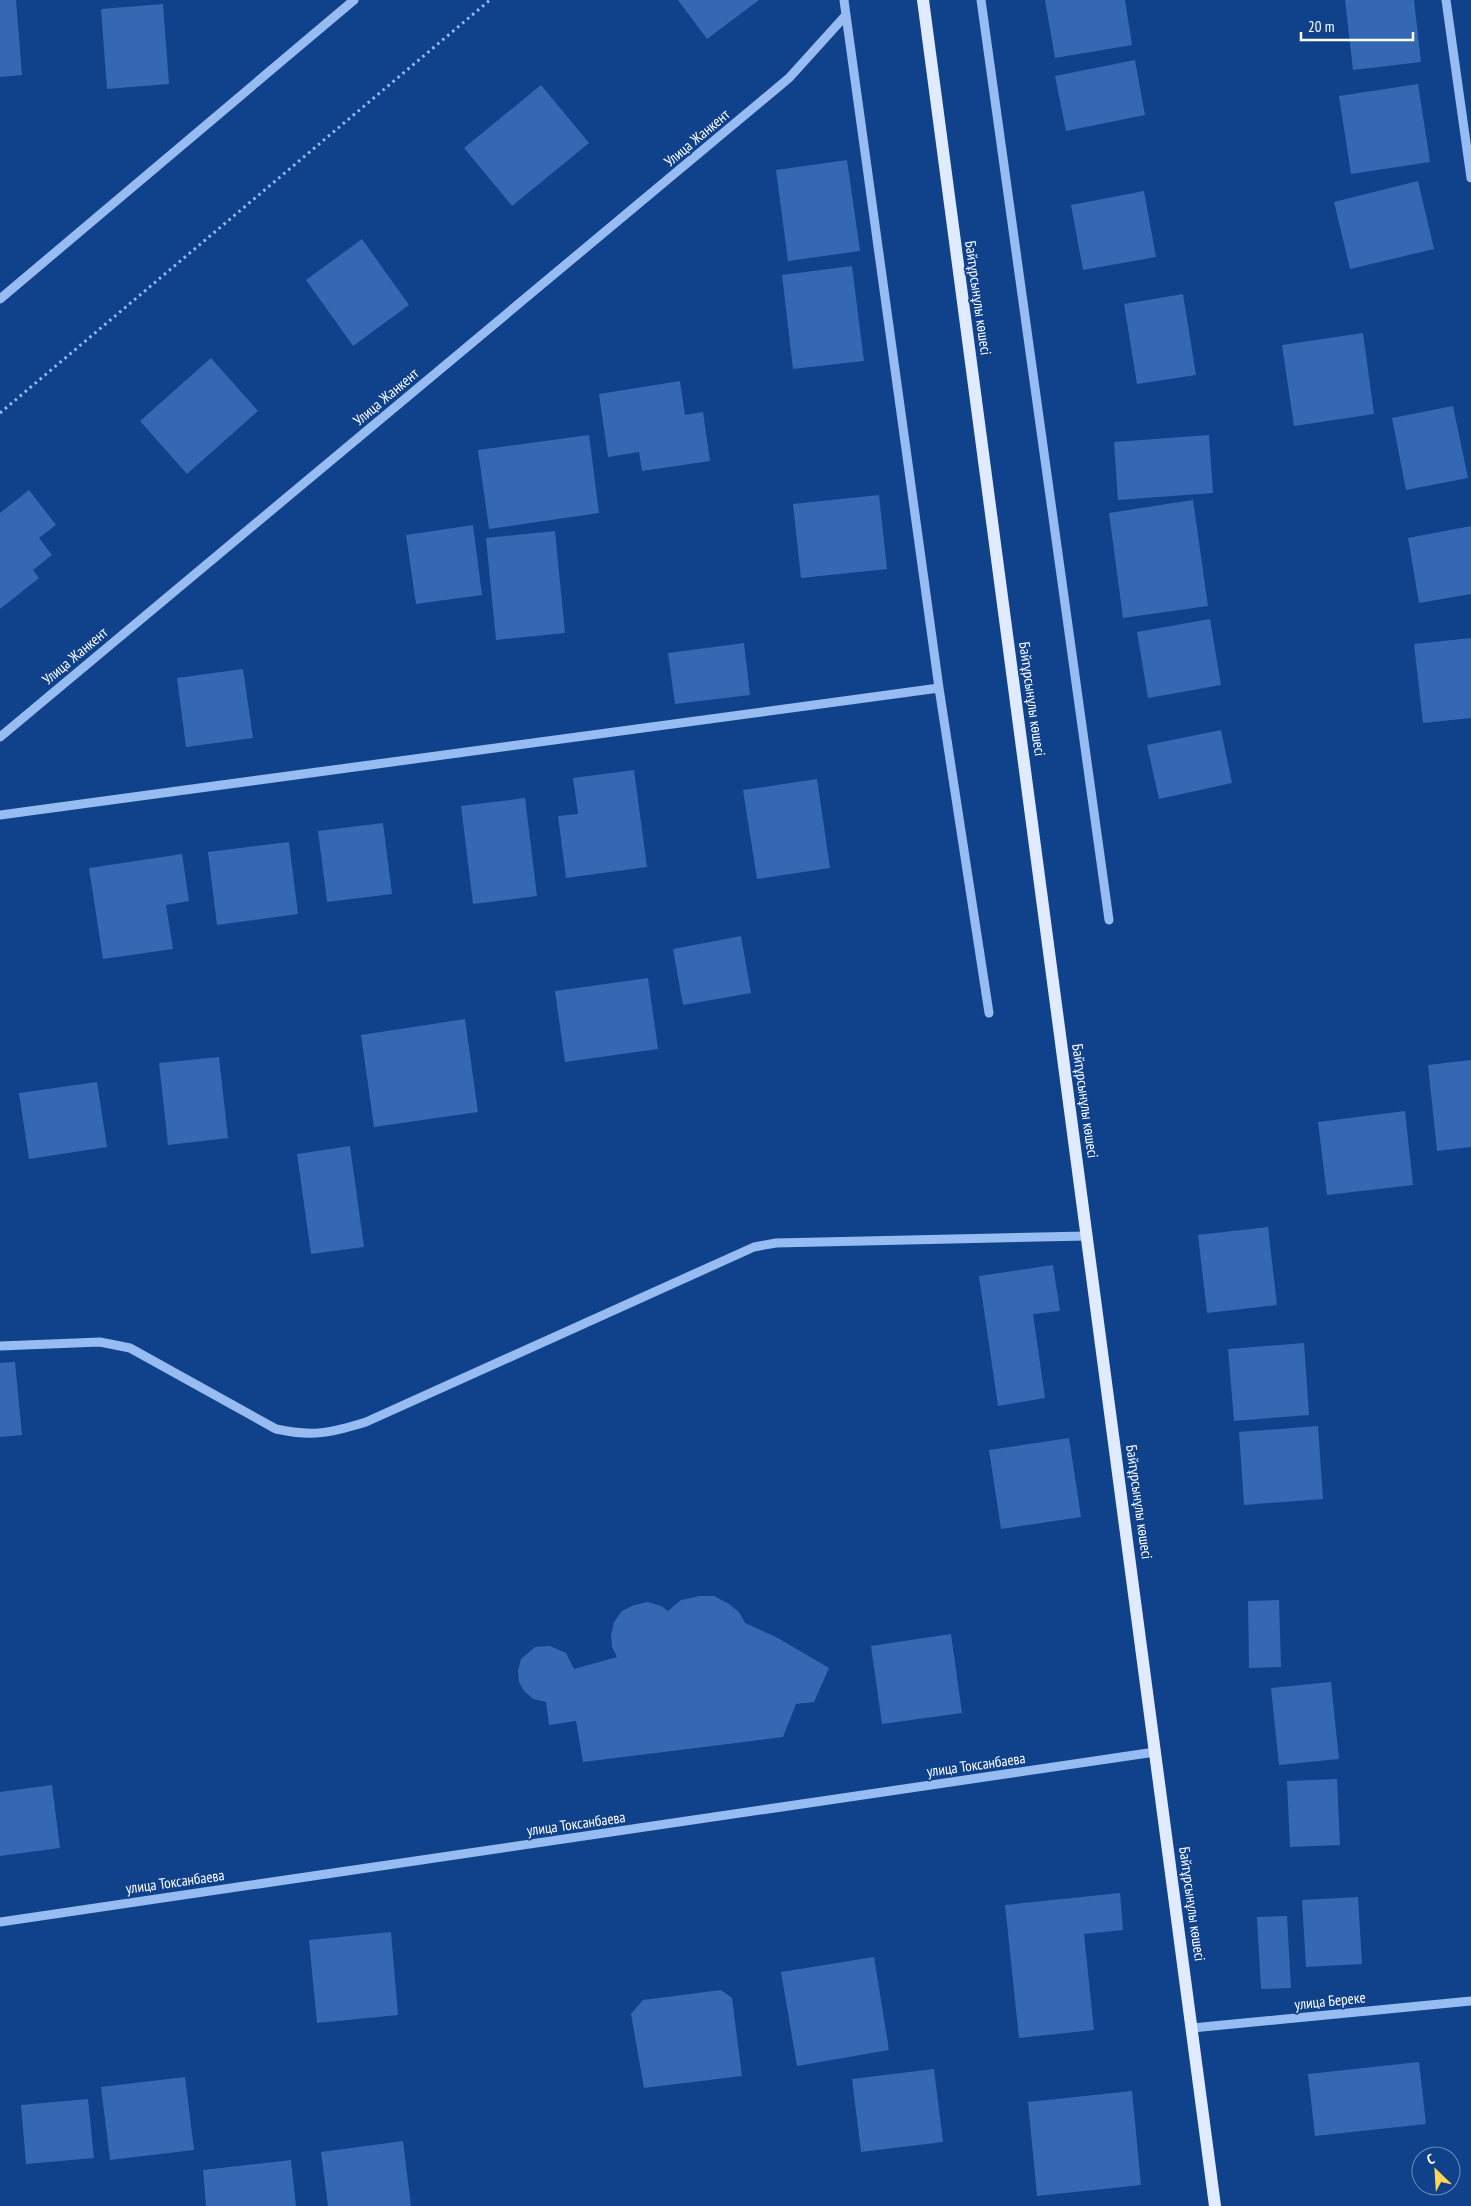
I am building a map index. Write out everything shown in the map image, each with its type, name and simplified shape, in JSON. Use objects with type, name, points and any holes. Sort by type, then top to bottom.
[{"type":"main road","name":"Байтұрсынұлы көшесі","points":[[922,0],[1216,2206]]},
{"type":"street","points":[[0,299],[354,0]]},
{"type":"street","points":[[844,0],[940,688],[989,1013]]},
{"type":"street","points":[[981,0],[1109,920]]},
{"type":"street","points":[[1446,0],[1471,178]]},
{"type":"street","name":"Улица Жанкент","points":[[0,737],[789,78],[846,15]]},
{"type":"street","points":[[0,815],[940,688]]},
{"type":"street","points":[[0,1346],[100,1342],[130,1348],[276,1429],[301,1434],[333,1432],[366,1422],[754,1247],[776,1243],[1087,1236]]},
{"type":"street","name":"улица Токсанбаева","points":[[0,1922],[1155,1752]]},
{"type":"street","name":"улица Береке","points":[[1192,2028],[1471,2001]]},
{"type":"path","points":[[0,413],[490,0]]},
{"type":"building","points":[[0,0],[16,0],[22,75],[0,77]]},
{"type":"building","points":[[678,0],[759,0],[707,39]]},
{"type":"building","points":[[1045,0],[1125,0],[1132,45],[1055,58]]},
{"type":"building","points":[[1345,0],[1414,0],[1421,62],[1353,70]]},
{"type":"building","points":[[163,4],[169,84],[107,89],[101,9]]},
{"type":"building","points":[[1135,60],[1145,115],[1066,131],[1055,76]]},
{"type":"building","points":[[1418,84],[1430,162],[1351,174],[1339,96]]},
{"type":"building","points":[[541,85],[589,143],[512,206],[464,148]]},
{"type":"building","points":[[847,160],[860,251],[788,261],[776,170]]},
{"type":"building","points":[[1418,181],[1434,249],[1350,269],[1334,202]]},
{"type":"building","points":[[1144,191],[1156,257],[1083,270],[1071,205]]},
{"type":"building","points":[[362,239],[409,305],[353,346],[306,280]]},
{"type":"building","points":[[852,266],[864,361],[793,369],[782,275]]},
{"type":"building","points":[[1183,294],[1196,375],[1137,384],[1124,304]]},
{"type":"building","points":[[1363,333],[1374,414],[1294,426],[1282,345]]},
{"type":"building","points":[[211,358],[258,411],[187,474],[140,421]]},
{"type":"building","points":[[680,381],[685,415],[703,412],[710,461],[642,471],[639,452],[608,457],[599,394]]},
{"type":"building","points":[[1453,406],[1468,478],[1406,490],[1392,418]]},
{"type":"building","points":[[589,435],[599,513],[489,529],[478,450]]},
{"type":"building","points":[[1209,435],[1213,493],[1118,500],[1114,442]]},
{"type":"building","points":[[29,490],[56,525],[39,538],[52,555],[33,570],[39,578],[0,609],[0,513]]},
{"type":"building","points":[[879,495],[887,569],[801,578],[793,504]]},
{"type":"building","points":[[1193,500],[1208,606],[1123,618],[1109,513]]},
{"type":"building","points":[[473,525],[482,595],[416,604],[406,535]]},
{"type":"building","points":[[1471,526],[1471,594],[1419,603],[1408,538]]},
{"type":"building","points":[[555,531],[565,633],[496,640],[486,538]]},
{"type":"building","points":[[1210,619],[1221,685],[1148,698],[1137,632]]},
{"type":"building","points":[[1471,638],[1471,718],[1423,723],[1414,644]]},
{"type":"building","points":[[744,643],[750,695],[675,704],[668,653]]},
{"type":"building","points":[[243,669],[253,738],[186,747],[177,678]]},
{"type":"building","points":[[1221,730],[1232,783],[1159,799],[1147,745]]},
{"type":"building","points":[[634,770],[647,867],[566,878],[558,816],[578,814],[573,778]]},
{"type":"building","points":[[817,779],[830,868],[757,879],[743,790]]},
{"type":"building","points":[[525,798],[537,896],[473,904],[461,806]]},
{"type":"building","points":[[383,823],[392,894],[327,902],[318,831]]},
{"type":"building","points":[[289,842],[298,914],[217,925],[208,852]]},
{"type":"building","points":[[182,854],[189,901],[166,905],[173,949],[103,959],[89,868]]},
{"type":"building","points":[[741,936],[751,993],[683,1005],[673,949]]},
{"type":"building","points":[[648,978],[658,1049],[565,1062],[555,991]]},
{"type":"building","points":[[465,1019],[478,1112],[374,1127],[361,1035]]},
{"type":"building","points":[[219,1057],[228,1138],[168,1145],[159,1063]]},
{"type":"building","points":[[1471,1060],[1471,1147],[1437,1151],[1428,1065]]},
{"type":"building","points":[[97,1082],[107,1147],[29,1159],[19,1093]]},
{"type":"building","points":[[1405,1111],[1413,1185],[1327,1195],[1318,1122]]},
{"type":"building","points":[[350,1146],[364,1247],[311,1254],[297,1154]]},
{"type":"building","points":[[1268,1227],[1277,1305],[1207,1313],[1198,1235]]},
{"type":"building","points":[[1053,1265],[1060,1311],[1033,1314],[1045,1398],[998,1406],[979,1276]]},
{"type":"building","points":[[1304,1343],[1309,1415],[1234,1421],[1228,1349]]},
{"type":"building","points":[[15,1362],[22,1435],[0,1437],[0,1363]]},
{"type":"building","points":[[1318,1426],[1323,1499],[1244,1505],[1239,1432]]},
{"type":"building","points":[[1069,1438],[1081,1517],[1001,1529],[989,1450]]},
{"type":"building","points":[[700,1596],[714,1596],[729,1604],[739,1612],[745,1623],[776,1637],[829,1668],[814,1702],[796,1704],[783,1737],[583,1762],[576,1721],[549,1725],[546,1702],[533,1699],[524,1691],[519,1682],[518,1671],[521,1659],[535,1647],[550,1646],[566,1653],[574,1669],[617,1657],[612,1647],[611,1635],[614,1622],[622,1611],[634,1605],[648,1602],[661,1606],[668,1611],[681,1600]]},
{"type":"building","points":[[1279,1600],[1281,1667],[1249,1668],[1248,1601]]},
{"type":"building","points":[[951,1634],[962,1713],[882,1724],[871,1646]]},
{"type":"building","points":[[1331,1682],[1339,1759],[1279,1765],[1271,1688]]},
{"type":"building","points":[[1337,1779],[1340,1845],[1290,1847],[1287,1781]]},
{"type":"building","points":[[52,1785],[60,1848],[0,1856],[0,1792]]},
{"type":"building","points":[[1120,1893],[1123,1930],[1084,1934],[1094,2030],[1019,2038],[1005,1905]]},
{"type":"building","points":[[1358,1897],[1362,1964],[1306,1967],[1302,1900]]},
{"type":"building","points":[[1287,1916],[1291,1988],[1261,1989],[1257,1917]]},
{"type":"building","points":[[391,1932],[398,2015],[317,2023],[309,1940]]},
{"type":"building","points":[[874,1957],[889,2050],[797,2066],[781,1972]]},
{"type":"building","points":[[721,1990],[732,1998],[742,2076],[644,2088],[631,2014],[643,2000]]},
{"type":"building","points":[[1419,2062],[1426,2124],[1315,2136],[1308,2074]]},
{"type":"building","points":[[934,2069],[943,2142],[861,2152],[852,2079]]},
{"type":"building","points":[[185,2077],[194,2150],[110,2160],[101,2087]]},
{"type":"building","points":[[1132,2091],[1141,2185],[1037,2196],[1028,2102]]},
{"type":"building","points":[[88,2099],[94,2158],[26,2164],[21,2105]]},
{"type":"building","points":[[403,2141],[411,2206],[328,2206],[321,2152]]},
{"type":"building","points":[[291,2160],[296,2206],[206,2206],[203,2170]]}]
